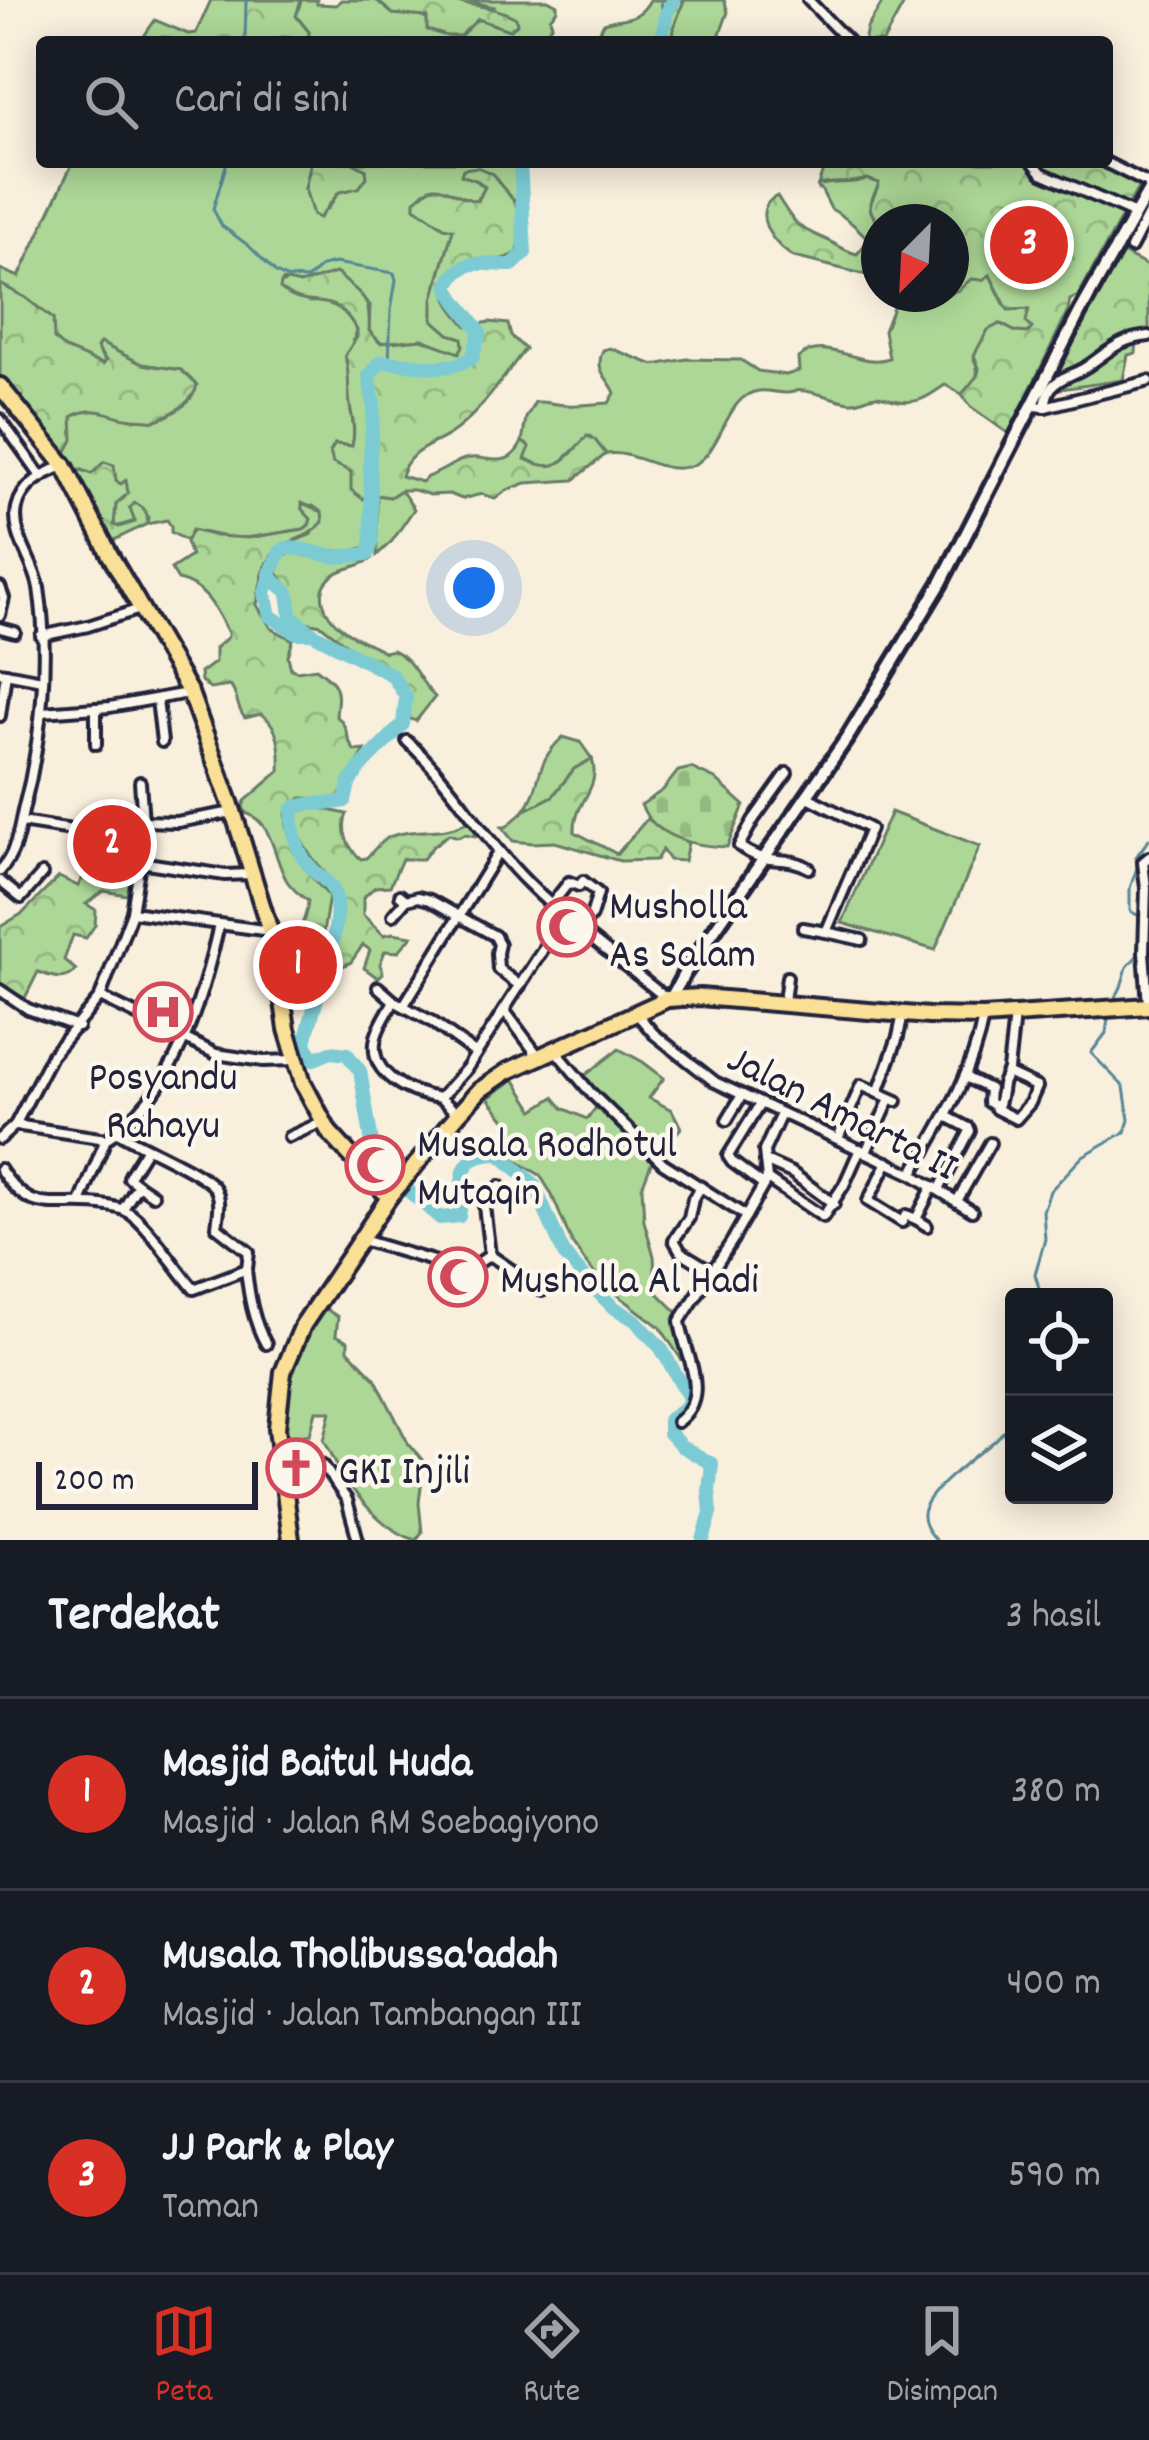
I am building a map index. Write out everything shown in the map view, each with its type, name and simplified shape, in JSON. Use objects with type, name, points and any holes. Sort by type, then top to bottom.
[{"type":"main road","points":[[0,386],[64,465],[190,693],[270,931],[294,1060],[322,1121],[397,1188]]},
{"type":"main road","points":[[291,1540],[280,1462],[279,1402],[290,1351],[302,1325],[397,1188],[458,1114],[508,1071],[669,999],[700,997],[983,1017],[1149,1006]]},
{"type":"street","points":[[808,0],[843,36]]},
{"type":"street","points":[[1038,168],[1142,213]]},
{"type":"street","points":[[1113,168],[1148,194],[1131,248]]},
{"type":"street","points":[[1039,407],[1080,312],[1142,213]]},
{"type":"street","points":[[407,741],[551,905],[669,999],[849,735],[1050,389],[1124,340],[1149,336]]},
{"type":"street","points":[[1039,407],[1149,381]]},
{"type":"street","points":[[18,406],[1,420],[40,475]]},
{"type":"street","points":[[0,871],[13,854],[41,712],[41,608],[37,578],[18,532],[16,514],[23,494],[40,475],[64,465]]},
{"type":"street","points":[[0,586],[4,598],[0,615]]},
{"type":"street","points":[[41,636],[142,609]]},
{"type":"street","points":[[0,628],[15,632]]},
{"type":"street","points":[[0,714],[3,673],[42,680]]},
{"type":"street","points":[[41,712],[190,693]]},
{"type":"street","points":[[157,700],[162,742]]},
{"type":"street","points":[[96,708],[96,744]]},
{"type":"street","points":[[787,773],[738,844],[763,860],[796,860],[809,868]]},
{"type":"street","points":[[0,1139],[15,1125],[51,1056],[100,998],[132,912],[143,821],[140,782]]},
{"type":"street","points":[[806,796],[870,830],[826,932]]},
{"type":"street","points":[[143,821],[177,822],[233,812]]},
{"type":"street","points":[[21,822],[140,836]]},
{"type":"street","points":[[458,1114],[440,1098],[405,1088],[381,1070],[376,1038],[499,851]]},
{"type":"street","points":[[1149,857],[1143,862],[1148,888],[1149,1006]]},
{"type":"street","points":[[140,862],[225,875],[252,874]]},
{"type":"street","points":[[0,881],[21,898],[42,874]]},
{"type":"street","points":[[551,905],[569,881],[578,886],[584,882],[598,893],[581,929]]},
{"type":"street","points":[[393,915],[403,898],[418,897],[460,915],[495,936],[500,944],[496,953],[499,970],[520,986]]},
{"type":"street","points":[[132,912],[270,931]]},
{"type":"street","points":[[440,1098],[476,1053],[562,913]]},
{"type":"street","points":[[80,1203],[106,1139],[118,1132],[162,1080],[206,980],[219,925]]},
{"type":"street","points":[[803,928],[862,940]]},
{"type":"street","points":[[684,974],[700,997]]},
{"type":"street","points":[[784,1004],[787,977]]},
{"type":"street","points":[[378,987],[476,1053]]},
{"type":"street","points":[[0,990],[28,1009],[78,1027]]},
{"type":"street","points":[[100,998],[216,1054],[294,1060]]},
{"type":"street","points":[[504,1010],[539,1057]]},
{"type":"street","name":"Jalan Amarta II","points":[[636,1013],[654,1034],[715,1082],[888,1162],[972,1211]]},
{"type":"street","points":[[878,1093],[903,1014]]},
{"type":"street","points":[[997,1108],[1014,1016]]},
{"type":"street","points":[[911,1174],[965,1077],[983,1017]]},
{"type":"street","points":[[556,1051],[590,1093],[663,1162],[746,1216]]},
{"type":"street","points":[[965,1077],[989,1089],[988,1102],[998,1112],[1016,1119],[1036,1091],[1034,1084],[1007,1073]]},
{"type":"street","points":[[760,1104],[728,1156],[823,1217],[893,1100],[857,1083],[838,1139]]},
{"type":"street","points":[[728,1120],[742,1095]]},
{"type":"street","points":[[677,1422],[690,1410],[695,1385],[680,1321],[765,1182],[764,1150],[781,1114]]},
{"type":"street","points":[[916,1219],[970,1131],[946,1116]]},
{"type":"street","points":[[289,1137],[322,1121]]},
{"type":"street","points":[[15,1125],[106,1139]]},
{"type":"street","points":[[118,1132],[211,1182],[220,1202],[217,1227],[249,1252],[250,1300],[266,1344]]},
{"type":"street","points":[[957,1201],[990,1143]]},
{"type":"street","points":[[146,1149],[129,1178],[153,1195]]},
{"type":"street","points":[[765,1161],[792,1173],[834,1204]]},
{"type":"street","points":[[888,1162],[868,1202],[902,1222],[906,1214],[928,1226]]},
{"type":"street","points":[[0,1169],[17,1193],[32,1202],[123,1209],[141,1223],[194,1289],[246,1270]]},
{"type":"street","points":[[123,1209],[138,1184]]},
{"type":"street","points":[[500,1186],[484,1206],[490,1255],[542,1291]]},
{"type":"street","points":[[701,1187],[674,1240],[681,1252],[712,1271]]},
{"type":"street","points":[[362,1240],[460,1268],[474,1266],[490,1255]]},
{"type":"street","points":[[280,1462],[310,1458],[323,1465],[347,1499],[358,1540]]},
{"type":"green space","points":[[211,0],[301,0],[296,16],[309,32],[309,36],[144,36],[155,20],[196,33]]},
{"type":"green space","points":[[301,0],[336,5],[341,0],[376,0],[393,14],[423,18],[447,36],[309,36],[296,16]]},
{"type":"green space","points":[[376,0],[469,4],[503,12],[516,18],[517,24],[509,30],[478,19],[460,36],[447,36],[427,30],[427,17],[393,14]]},
{"type":"green space","points":[[464,0],[548,0],[557,5],[543,36],[460,36],[494,7]]},
{"type":"green space","points":[[650,0],[684,0],[673,36],[596,36],[604,23],[635,16]]},
{"type":"green space","points":[[684,0],[724,0],[728,12],[719,36],[673,36]]},
{"type":"green space","points":[[884,0],[906,0],[886,36],[865,36]]},
{"type":"green space","points":[[70,168],[310,168],[305,189],[328,208],[339,192],[359,187],[366,170],[362,168],[516,168],[519,205],[493,174],[477,181],[485,188],[475,202],[431,188],[415,207],[454,229],[437,284],[433,319],[449,334],[463,338],[459,354],[422,339],[381,343],[369,331],[370,305],[339,275],[281,284],[308,302],[323,301],[343,309],[357,330],[346,361],[352,446],[335,444],[333,463],[349,470],[369,496],[366,547],[357,550],[319,549],[292,542],[312,534],[321,512],[313,506],[302,509],[311,519],[304,529],[250,537],[192,531],[187,541],[171,532],[167,520],[147,524],[148,517],[130,509],[135,521],[116,527],[116,504],[124,498],[115,474],[104,462],[92,474],[82,470],[74,474],[74,462],[61,454],[72,417],[94,411],[150,420],[169,415],[188,402],[181,370],[142,364],[101,343],[98,351],[107,364],[70,352],[54,339],[53,319],[0,284],[0,269],[19,277]]},
{"type":"green space","points":[[310,168],[366,170],[359,188],[339,192],[319,218],[313,215],[305,189]]},
{"type":"green space","points":[[479,168],[493,174],[516,206],[521,225],[518,252],[464,263],[450,276],[447,297],[467,326],[508,324],[511,336],[525,349],[467,421],[417,453],[401,476],[422,482],[462,460],[502,460],[522,442],[530,447],[525,459],[546,466],[567,457],[587,436],[606,454],[574,480],[526,483],[495,499],[482,494],[462,499],[401,490],[390,497],[363,499],[351,490],[351,472],[333,463],[330,452],[335,444],[352,446],[345,355],[357,330],[339,308],[292,296],[280,289],[281,284],[300,284],[336,273],[363,297],[369,331],[380,343],[422,339],[459,353],[462,338],[433,320],[433,299],[453,229],[415,207],[415,200],[436,187],[478,201],[485,187],[461,175],[463,169]]},
{"type":"green space","points":[[824,168],[1107,168],[1140,184],[1078,296],[1070,300],[1009,434],[971,407],[962,394],[978,375],[974,355],[988,330],[1000,324],[1028,333],[1032,328],[1026,322],[1029,309],[1008,310],[990,275],[969,281],[969,204],[871,204],[879,183],[818,185]]},
{"type":"green space","points":[[867,179],[880,183],[871,204],[861,204],[861,233],[831,209],[818,185]]},
{"type":"green space","points":[[777,196],[793,220],[808,231],[857,254],[861,249],[861,274],[786,252],[767,228],[764,210]]},
{"type":"green space","points":[[1119,251],[1149,267],[1149,338],[1137,339],[1123,380],[1061,389],[1049,386],[1072,336]]},
{"type":"green space","points":[[990,275],[1004,304],[1029,309],[1032,329],[1016,332],[1001,324],[974,359],[976,378],[962,394],[945,385],[915,401],[877,396],[850,402],[798,390],[759,391],[739,402],[704,457],[684,468],[606,454],[590,436],[555,465],[525,458],[526,418],[535,402],[609,403],[615,393],[601,369],[603,350],[610,348],[654,365],[687,359],[741,360],[758,371],[786,375],[799,371],[798,358],[819,349],[866,359],[889,358],[884,331],[891,312],[969,312],[971,278]]},
{"type":"green space","points":[[0,284],[53,319],[54,339],[65,349],[103,365],[106,361],[97,348],[100,343],[142,364],[181,370],[197,385],[195,391],[180,408],[154,421],[95,411],[80,413],[72,417],[73,440],[61,454],[0,379]]},
{"type":"green space","points":[[104,462],[114,465],[116,481],[126,480],[128,493],[116,504],[114,525],[135,522],[130,508],[134,503],[147,517],[147,524],[112,541],[74,474],[82,470],[92,474]]},
{"type":"green space","points":[[401,490],[414,509],[377,555],[377,495],[390,497]]},
{"type":"green space","points":[[302,503],[322,512],[323,522],[273,554],[257,605],[271,628],[293,640],[288,656],[291,669],[316,668],[334,683],[336,716],[355,751],[365,750],[339,797],[301,798],[286,813],[299,859],[329,896],[319,958],[298,937],[308,901],[287,881],[268,833],[243,807],[280,771],[276,732],[261,714],[245,718],[230,686],[210,689],[201,681],[200,673],[215,662],[215,648],[228,633],[209,600],[178,580],[171,569],[191,556],[186,542],[192,530],[248,538],[304,529],[311,519]]},
{"type":"green space","points":[[297,552],[324,559],[370,560],[328,580],[323,602],[330,617],[348,633],[385,652],[400,654],[411,665],[435,697],[416,721],[410,719],[407,690],[399,677],[361,656],[321,625],[300,621],[292,591],[277,573],[283,555]]},
{"type":"green space","points":[[563,737],[580,742],[592,759],[574,769],[553,796],[524,811],[542,766]]},
{"type":"green space","points":[[592,759],[593,779],[575,832],[617,854],[647,819],[688,843],[684,861],[669,860],[662,850],[656,860],[620,861],[555,842],[513,841],[502,827],[553,796],[574,769]]},
{"type":"green space","points":[[691,768],[715,779],[744,805],[727,847],[702,845],[666,833],[641,805],[663,790],[678,771]]},
{"type":"green space","points":[[310,806],[347,814],[347,839],[361,859],[399,834],[450,828],[469,820],[481,831],[475,836],[449,834],[423,859],[402,859],[390,886],[375,887],[363,898],[363,915],[384,935],[412,936],[398,952],[385,951],[378,978],[364,968],[370,950],[363,945],[351,962],[339,968],[331,957],[340,906],[335,888],[301,840],[297,811]]},
{"type":"green space","points":[[891,812],[980,846],[935,950],[842,923]]},
{"type":"green space","points":[[93,859],[131,876],[127,895],[104,891],[86,904],[96,910],[95,925],[86,938],[73,935],[64,960],[76,970],[63,978],[38,972],[25,998],[5,988],[0,993],[0,927],[23,913],[59,877],[78,886]]},
{"type":"green space","points":[[619,1049],[664,1078],[649,1098],[672,1110],[681,1128],[652,1161],[642,1187],[656,1291],[682,1317],[693,1343],[681,1359],[660,1327],[602,1283],[586,1263],[540,1175],[507,1155],[507,1122],[488,1098],[514,1079],[534,1110],[554,1097],[563,1108],[587,1119],[602,1100],[583,1077]]},
{"type":"green space","points":[[323,1307],[338,1317],[336,1335],[348,1341],[348,1350],[375,1378],[408,1443],[424,1462],[419,1503],[422,1532],[416,1540],[375,1514],[340,1471],[324,1440],[331,1411],[316,1411],[310,1434],[281,1437],[280,1403],[294,1346]]},
{"type":"waterway","points":[[245,36],[246,0]]},
{"type":"waterway","points":[[661,0],[666,14]]},
{"type":"waterway","points":[[663,36],[674,0]]},
{"type":"waterway","points":[[225,168],[213,209],[222,226],[276,273],[307,279],[322,266],[335,263],[394,273],[389,362]]},
{"type":"waterway","points":[[520,168],[525,253],[512,265],[469,265],[448,285],[480,333],[472,358],[438,367],[380,362],[369,376],[374,405],[368,554],[335,557],[286,548],[270,574],[288,592],[291,616],[312,633],[392,675],[406,697],[403,724],[359,769],[345,801],[292,810],[299,850],[331,887],[336,904],[332,943],[305,1044],[314,1059],[331,1052],[347,1054],[360,1071],[377,1157],[440,1218],[459,1216],[464,1173],[473,1159],[499,1154],[533,1183],[564,1254],[613,1307],[635,1320],[661,1348],[688,1396],[689,1404],[669,1420],[669,1433],[712,1464],[711,1513],[703,1540]]},
{"type":"waterway","points":[[271,577],[265,592],[270,616],[297,633],[312,633]]},
{"type":"waterway","points":[[1113,1003],[1140,946],[1139,916],[1130,911],[1130,888],[1136,857],[1149,839]]},
{"type":"waterway","points":[[1039,1288],[1035,1274],[1045,1239],[1043,1211],[1050,1191],[1083,1156],[1125,1132],[1129,1120],[1124,1087],[1091,1053],[1106,1033],[1109,1012]]},
{"type":"waterway","points":[[935,1540],[924,1521],[926,1504],[1005,1430]]},
{"type":"place","name":"JJ Park & Play","points":[[1029,245]]},
{"type":"place","name":"Musala Tholibussa'adah","points":[[112,844]]},
{"type":"place","name":"Musholla As Salam","points":[[567,927]]},
{"type":"place","name":"Masjid Baitul Huda","points":[[298,965]]},
{"type":"place","name":"Posyandu Rahayu","points":[[163,1012]]},
{"type":"place","name":"Musala Rodhotul Mutaqin","points":[[375,1165]]},
{"type":"place","name":"Musholla Al Hadi","points":[[458,1277]]},
{"type":"place","name":"GKI Injili","points":[[296,1468]]}]
